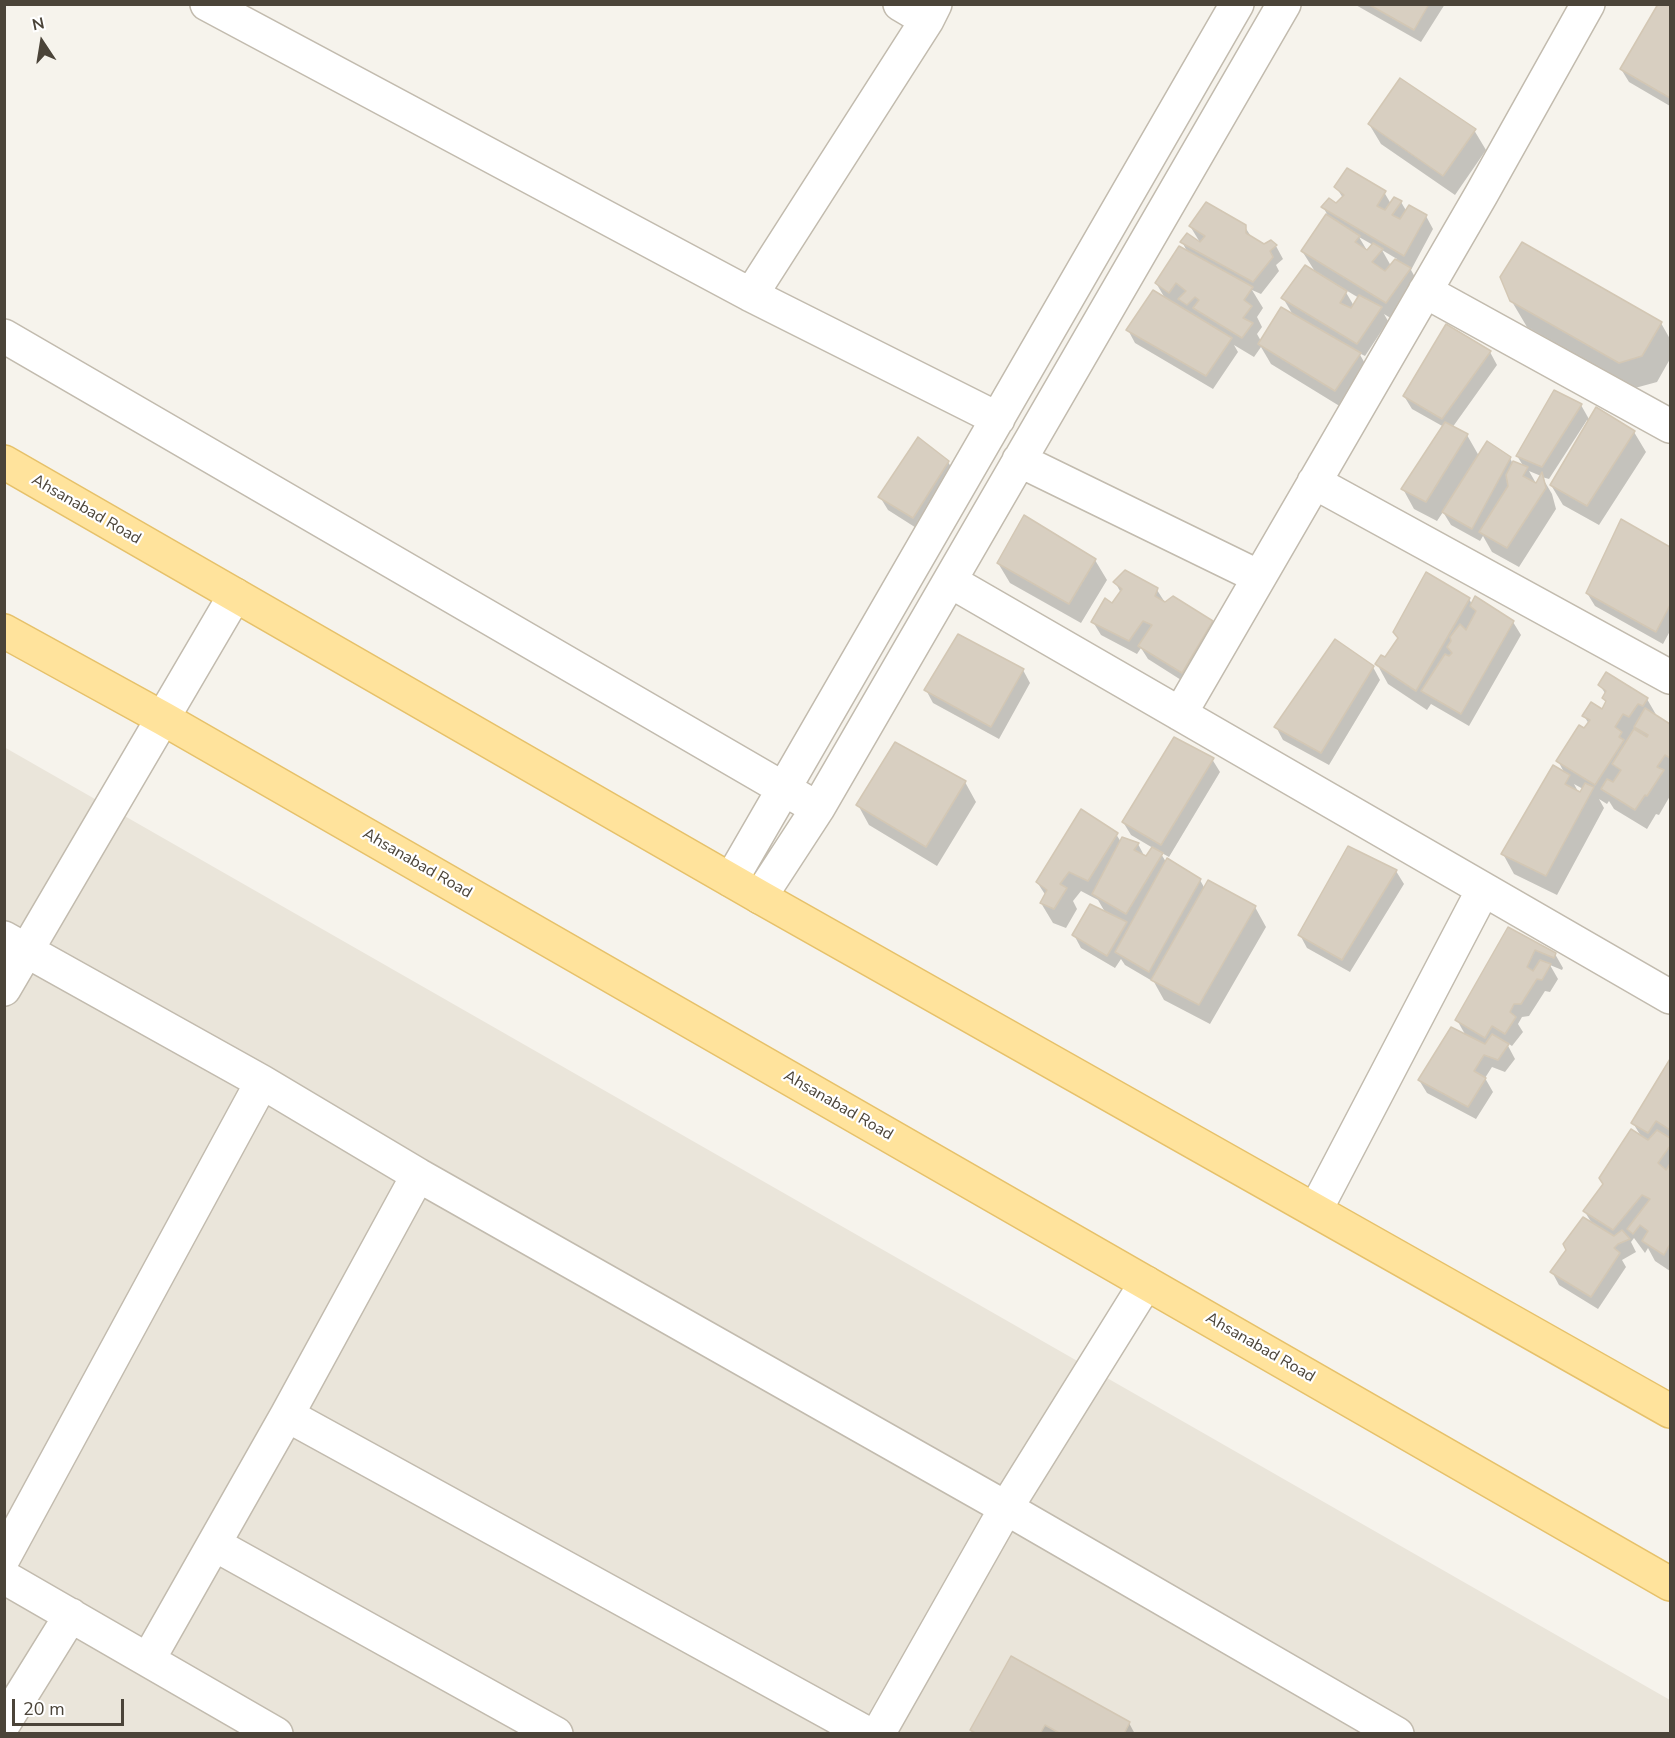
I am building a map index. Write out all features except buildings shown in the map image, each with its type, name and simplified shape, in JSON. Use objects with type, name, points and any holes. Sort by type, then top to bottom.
[{"type":"main road","name":"Ahsanabad Road","points":[[4,462],[760,897],[1671,1411]]},
{"type":"main road","name":"Ahsanabad Road","points":[[4,631],[164,719],[1671,1584]]},
{"type":"street","points":[[207,4],[751,295],[998,419]]},
{"type":"street","points":[[731,880],[1238,4]]},
{"type":"street","points":[[760,897],[818,808],[1284,4]]},
{"type":"street","points":[[1180,714],[1425,291],[1581,7]]},
{"type":"street","points":[[751,295],[920,10]]},
{"type":"street","points":[[1425,291],[1670,426]]},
{"type":"street","points":[[4,336],[818,808]]},
{"type":"street","points":[[1019,460],[1259,577]]},
{"type":"street","points":[[1314,482],[1671,676]]},
{"type":"street","points":[[951,581],[1671,997]]},
{"type":"street","points":[[4,989],[15,944],[164,719],[235,595]]},
{"type":"street","points":[[1316,1209],[1483,890]]},
{"type":"street","points":[[15,944],[262,1082],[418,1175],[1006,1508],[1396,1734]]},
{"type":"street","points":[[4,1557],[262,1082]]},
{"type":"street","points":[[148,1660],[287,1415],[418,1175]]},
{"type":"street","points":[[878,1734],[1006,1508],[1146,1283]]},
{"type":"street","points":[[287,1415],[868,1734]]},
{"type":"street","points":[[214,1544],[556,1734]]},
{"type":"street","points":[[4,1577],[276,1734]]},
{"type":"street","points":[[4,1723],[71,1615]]},
{"type":"shaded area","points":[[4,747],[1670,1700],[1670,1733],[5,1733]]}]
